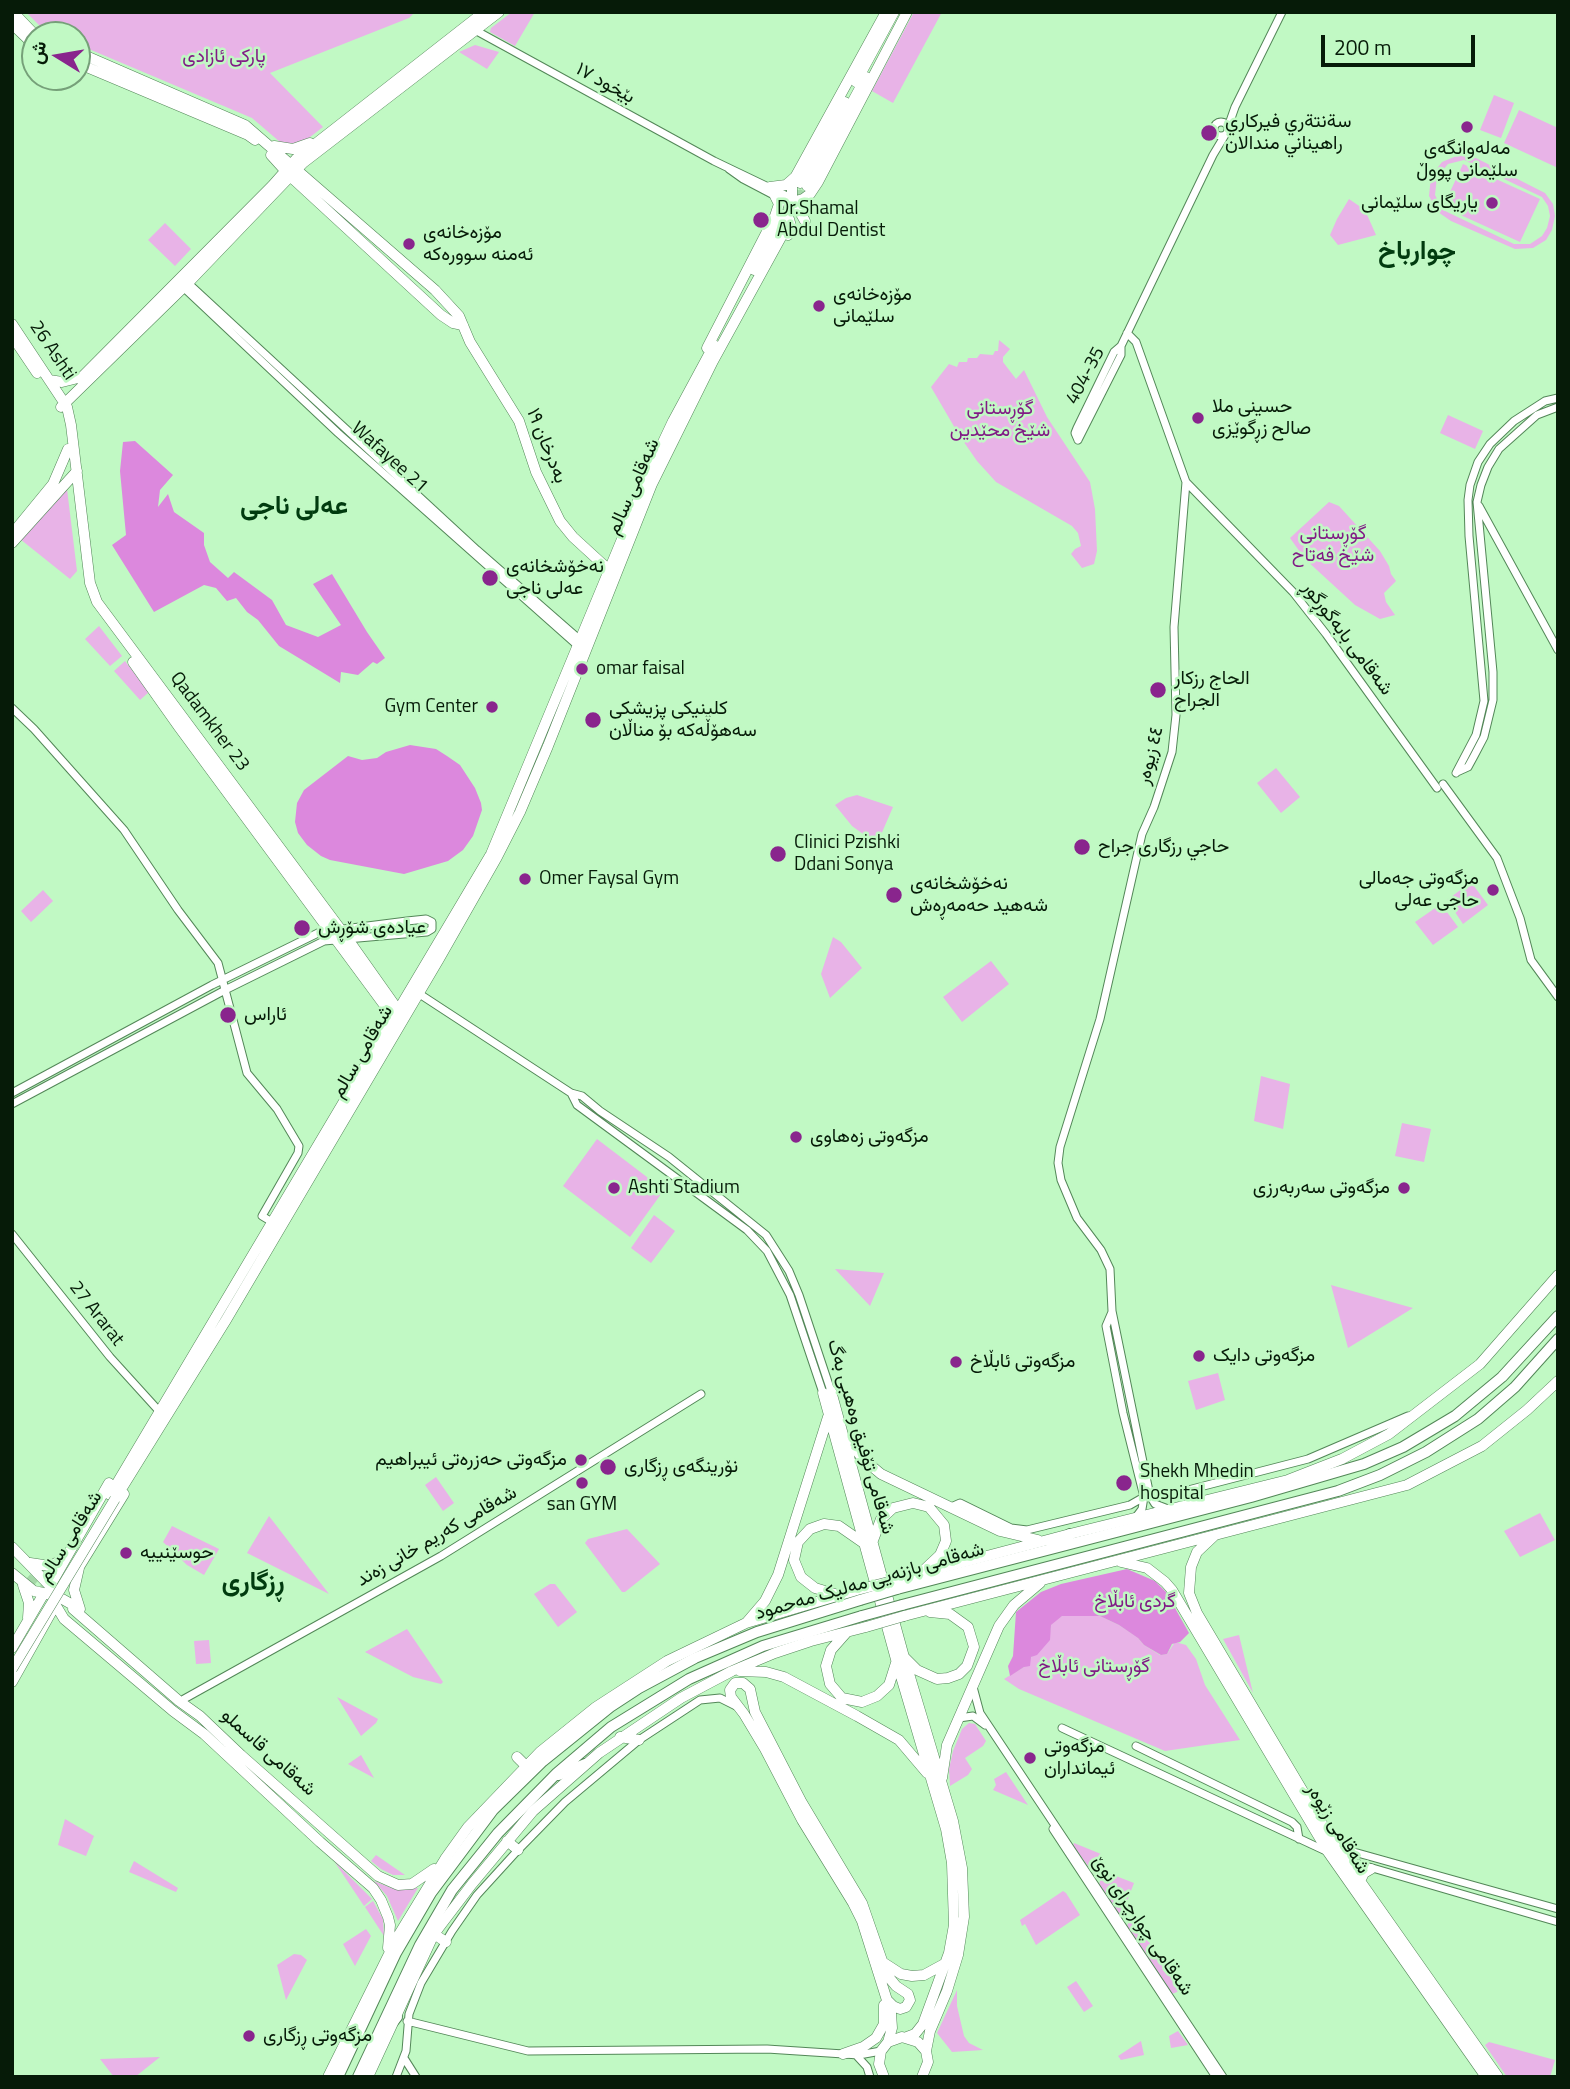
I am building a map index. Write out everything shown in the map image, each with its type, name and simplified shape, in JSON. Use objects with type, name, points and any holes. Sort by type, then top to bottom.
[{"type":"highway","name":"شەقامی بازنەیی مەلیک مەحمود","points":[[338,2077],[416,1916],[485,1819],[554,1752],[639,1688],[695,1658],[858,1595],[1304,1482],[1374,1460],[1403,1447],[1455,1416],[1502,1377],[1558,1316]]},
{"type":"highway","name":"شەقامی بازنەیی مەلیک مەحمود","points":[[358,2077],[420,1945],[452,1890],[498,1833],[550,1779],[611,1727],[689,1679],[763,1646],[864,1622],[1338,1491],[1380,1475],[1426,1452],[1478,1419],[1515,1387],[1558,1339]]},
{"type":"highway","points":[[1288,1480],[1304,1482]]},
{"type":"highway","points":[[1044,1546],[1070,1534]]},
{"type":"highway","points":[[550,1779],[585,1764]]},
{"type":"highway","points":[[468,1827],[485,1819]]},
{"type":"highway","points":[[434,1934],[452,1890]]},
{"type":"highway","points":[[352,2045],[357,2017]]},
{"type":"highway","points":[[371,2050],[402,2019]]},
{"type":"main road","points":[[291,169],[318,151],[471,28],[484,12]]},
{"type":"main road","points":[[71,425],[82,381],[186,285],[291,169],[329,133],[471,28],[499,12]]},
{"type":"main road","name":"شەقامی سالم","points":[[792,192],[886,12]]},
{"type":"main road","name":"شەقامی سالم","points":[[792,192],[894,12]]},
{"type":"main road","name":"شەقامی سالم","points":[[792,192],[901,12]]},
{"type":"main road","name":"شەقامی سالم","points":[[134,1461],[159,1410],[388,1034],[418,993],[497,857],[520,812],[579,643],[609,570],[678,421],[696,404],[713,373],[783,224],[779,204],[792,192],[907,12]]},
{"type":"main road","points":[[91,58],[245,125],[291,169],[302,186],[445,318],[463,325]]},
{"type":"main road","points":[[91,68],[263,143],[293,149],[329,133]]},
{"type":"main road","points":[[263,143],[276,165],[273,191]]},
{"type":"main road","points":[[318,151],[310,168],[327,196]]},
{"type":"main road","name":"بەدرخان ١٩","points":[[291,169],[327,196],[435,290],[456,312],[474,349],[522,426],[533,465],[557,516],[568,531],[609,570]]},
{"type":"main road","points":[[61,403],[273,191],[289,182],[302,186]]},
{"type":"main road","points":[[792,192],[805,221]]},
{"type":"main road","name":"شەقامی سالم","points":[[550,725],[678,421],[686,388],[783,224]]},
{"type":"main road","name":"26 Ashti","points":[[12,324],[61,403]]},
{"type":"main road","name":"26 Ashti","points":[[12,336],[61,403]]},
{"type":"main road","points":[[49,380],[82,381]]},
{"type":"main road","name":"Qadamkher 23","points":[[61,403],[71,425],[84,586],[88,599],[187,739],[397,1011]]},
{"type":"main road","name":"Qadamkher 23","points":[[61,403],[74,475]]},
{"type":"main road","points":[[12,534],[53,484],[68,449]]},
{"type":"main road","points":[[12,543],[74,475]]},
{"type":"main road","name":"شەقامی سالم","points":[[12,1669],[134,1461],[217,1334],[388,1034],[397,1011],[491,854],[545,739]]},
{"type":"main road","name":"Qadamkher 23","points":[[339,934],[387,1010],[388,1034]]},
{"type":"main road","points":[[1070,1534],[1288,1480],[1342,1459],[1389,1434],[1480,1364],[1558,1275]]},
{"type":"main road","points":[[916,1613],[1407,1485],[1482,1446],[1558,1381]]},
{"type":"main road","name":"شەقامی تۆفیق وەهبی بەگ","points":[[827,1392],[829,1416],[946,1829],[954,1880],[954,1925],[946,1963],[923,2024],[915,2034],[907,2037]]},
{"type":"main road","name":"شەقامی تۆفیق وەهبی بەگ","points":[[827,1392],[844,1434],[867,1543]]},
{"type":"main road","points":[[746,1623],[765,1601],[778,1575],[829,1416]]},
{"type":"main road","points":[[844,1434],[859,1455],[876,1471],[1007,1533],[1044,1546]]},
{"type":"main road","points":[[43,1628],[55,1623],[66,1558],[113,1476],[134,1461]]},
{"type":"main road","points":[[12,1682],[58,1601],[59,1588],[68,1586],[131,1483],[134,1461]]},
{"type":"main road","name":"شەقامی سالم","points":[[12,1657],[113,1497]]},
{"type":"main road","points":[[858,1595],[839,1595],[814,1588],[801,1577],[794,1560],[798,1542],[810,1529],[824,1524],[839,1526],[867,1543],[881,1519],[892,1508],[913,1503],[929,1507],[944,1525],[946,1541],[940,1555],[920,1574]]},
{"type":"main road","name":"شەقامی زێوەر","points":[[1215,1534],[1197,1552],[1191,1567],[1188,1585],[1191,1602],[1332,1850],[1348,1862],[1361,1879],[1498,2077]]},
{"type":"main road","points":[[897,1585],[920,1574],[1044,1546]]},
{"type":"main road","points":[[12,1547],[27,1574],[29,1603],[26,1624]]},
{"type":"main road","points":[[12,1554],[27,1574],[58,1601]]},
{"type":"main road","points":[[12,1573],[27,1574],[66,1558]]},
{"type":"main road","name":"شەقامی زێوەر","points":[[1114,1562],[1147,1568],[1172,1590],[1219,1671],[1332,1850],[1486,2077]]},
{"type":"main road","points":[[12,1564],[184,1699],[200,1716]]},
{"type":"main road","points":[[36,1607],[58,1601],[74,1590],[79,1568]]},
{"type":"main road","points":[[942,1786],[945,1754],[1006,1615],[1023,1596],[1045,1580]]},
{"type":"main road","points":[[328,2077],[410,1913],[444,1858],[468,1827],[526,1766],[582,1717],[667,1661],[746,1623],[839,1595]]},
{"type":"main road","points":[[12,1648],[36,1607],[58,1601]]},
{"type":"main road","name":"شەقامی قاسملو","points":[[58,1601],[200,1716],[358,1866]]},
{"type":"main road","name":"شەقامی قاسملو","points":[[58,1601],[320,1842],[358,1866],[386,1880],[405,1885],[429,1874],[444,1858]]},
{"type":"main road","points":[[847,1631],[831,1650],[826,1666],[830,1684],[842,1698],[862,1702],[877,1696],[888,1685],[900,1660],[937,1679],[959,1674],[967,1666],[972,1657],[972,1636],[961,1619],[950,1614],[903,1611]]},
{"type":"main road","points":[[368,2077],[402,2019],[434,1934],[533,1811],[585,1764],[620,1737],[681,1698],[732,1671],[775,1653],[847,1631],[864,1622]]},
{"type":"main road","name":"شەقامی تۆفیق وەهبی بەگ","points":[[900,1660],[942,1786],[964,1880],[964,1917],[954,1973],[930,2031],[926,2051],[928,2063],[922,2077]]},
{"type":"main road","points":[[630,1669],[636,1679]]},
{"type":"main road","points":[[732,1671],[775,1674],[814,1693],[899,1740],[930,1777]]},
{"type":"main road","points":[[1219,1671],[1232,1673]]},
{"type":"main road","points":[[884,2077],[879,2064],[892,2023],[862,1921],[730,1692],[733,1685],[741,1682],[750,1689],[755,1712],[801,1801],[862,1903],[890,1979],[906,1992],[910,2000],[906,2007],[900,2009],[893,2006],[886,1997]]},
{"type":"main road","points":[[620,1737],[639,1740]]},
{"type":"main road","points":[[517,1758],[526,1766]]},
{"type":"main road","points":[[507,1841],[518,1850]]},
{"type":"main road","points":[[358,1866],[377,1894],[388,1917],[390,1934],[386,1959]]},
{"type":"main road","points":[[1361,1879],[1364,1873],[1377,1870]]},
{"type":"main road","points":[[434,1934],[446,1942]]},
{"type":"main road","points":[[882,1961],[901,1974],[912,1976],[924,1975],[946,1963]]},
{"type":"main road","points":[[843,2054],[866,2045],[879,2034],[885,2019],[886,1997]]},
{"type":"main road","points":[[888,2042],[907,2037],[918,2042],[926,2051]]},
{"type":"street","points":[[1121,346],[1282,12]]},
{"type":"street","name":"بێخود ١٧","points":[[471,28],[729,168],[735,175],[792,192]]},
{"type":"street","points":[[1213,155],[1215,126],[1225,128]]},
{"type":"street","name":"Wafayee 21","points":[[186,285],[338,433],[579,643]]},
{"type":"street","name":"شەقامی بابەگوڕگوڕ","points":[[1127,334],[1136,342],[1186,482],[1293,592],[1497,858],[1520,918],[1531,960],[1558,997]]},
{"type":"street","name":"404-35","points":[[1121,346],[1121,355],[1078,440],[1075,433],[1077,428],[1114,352],[1121,346]]},
{"type":"street","points":[[1558,398],[1545,401],[1514,421],[1490,444],[1478,462],[1470,485],[1468,500],[1474,608],[1484,701],[1476,735],[1456,773],[1468,767],[1484,737],[1493,700],[1477,502],[1488,467],[1499,449],[1538,415],[1558,407]]},
{"type":"street","name":"٤٤ زیوەر","points":[[1146,1495],[1123,1413],[1107,1326],[1112,1311],[1110,1269],[1101,1250],[1077,1218],[1061,1180],[1058,1163],[1060,1147],[1100,1019],[1142,834],[1172,752],[1176,715],[1174,627],[1186,482]]},
{"type":"street","points":[[1477,502],[1558,650]]},
{"type":"street","points":[[1474,608],[1487,608]]},
{"type":"street","points":[[12,708],[124,830],[218,963],[247,1073],[277,1110],[299,1146],[298,1153],[262,1216],[272,1222]]},
{"type":"street","points":[[12,714],[47,745]]},
{"type":"street","points":[[12,1093],[224,979],[320,932],[339,934],[427,932],[433,925],[424,919],[339,934],[227,989],[12,1104]]},
{"type":"street","name":"شەقامی تۆفیق وەهبی بەگ","points":[[418,993],[571,1093],[582,1096],[669,1157],[766,1235],[789,1271],[799,1295],[827,1392]]},
{"type":"street","name":"شەقامی تۆفیق وەهبی بەگ","points":[[571,1093],[577,1105],[747,1230],[767,1251],[783,1277],[827,1392]]},
{"type":"street","name":"27 Ararat","points":[[12,1234],[110,1357],[159,1410]]},
{"type":"street","name":"شەقامی کەریم خانی زەند","points":[[184,1699],[442,1556],[701,1394]]},
{"type":"street","points":[[951,1507],[960,1503],[1011,1528],[1027,1530],[1130,1505],[1146,1495],[1165,1496],[1308,1459],[1422,1410]]},
{"type":"street","points":[[1146,1495],[1155,1504],[1168,1509]]},
{"type":"street","points":[[1135,1518],[1142,1509],[1146,1495]]},
{"type":"street","points":[[973,1685],[980,1713],[1032,1793]]},
{"type":"street","points":[[409,2077],[404,2058],[402,2019],[446,1942],[477,1895],[565,1802],[639,1740],[705,1699],[720,1698],[740,1708]]},
{"type":"street","points":[[959,1718],[973,1716],[982,1721],[1032,1793]]},
{"type":"street","points":[[1062,1728],[1299,1839],[1332,1850],[1385,1860],[1558,1909]]},
{"type":"street","points":[[1136,1746],[1292,1822],[1297,1827],[1299,1839]]},
{"type":"street","name":"شەقامی چوارچرای نوێ","points":[[1032,1793],[1216,2077]]},
{"type":"street","name":"شەقامی چوارچرای نوێ","points":[[1032,1793],[1223,2077]]},
{"type":"street","points":[[1377,1870],[1385,1860]]},
{"type":"street","points":[[1348,1862],[1558,1922]]},
{"type":"street","points":[[402,2019],[528,2052],[766,2049],[858,2055],[881,2051]]},
{"type":"street","points":[[858,2055],[879,2064]]},
{"type":"street","points":[[858,2055],[867,2067],[870,2077]]},
{"type":"street","points":[[404,2058],[416,2077]]},
{"type":"street","points":[[396,2077],[404,2058]]},
{"type":"green space","name":"پارکی ئازادی","points":[[26,12],[415,12],[409,18],[270,73],[323,127],[305,141],[294,145],[280,142],[252,118],[91,50],[91,21],[35,21]]},
{"type":"green space","points":[[512,12],[535,12],[515,46],[490,32],[491,28]]},
{"type":"green space","points":[[914,12],[942,12],[893,103],[872,91]]},
{"type":"green space","points":[[475,45],[499,52],[487,69],[459,52]]},
{"type":"green space","points":[[1494,95],[1514,103],[1501,138],[1480,130]]},
{"type":"green space","points":[[1519,110],[1558,128],[1558,168],[1504,143]]},
{"type":"green space","points":[[1459,155],[1476,158],[1545,193],[1553,204],[1555,216],[1552,230],[1546,240],[1533,248],[1515,249],[1451,221],[1438,212],[1429,196],[1431,176],[1442,162]],"holes":[[[1464,160],[1542,197],[1550,216],[1547,228],[1542,236],[1530,244],[1514,244],[1443,210],[1435,195],[1437,177],[1448,164]]]},
{"type":"green space","name":"یاریگای سلێمانی","points":[[1463,164],[1540,199],[1520,242],[1443,207]]},
{"type":"green space","points":[[1349,199],[1365,210],[1376,235],[1338,245],[1330,235]]},
{"type":"green space","points":[[165,223],[191,249],[175,266],[148,240]]},
{"type":"green space","name":"گۆڕستانی شێخ محێدین","points":[[999,340],[1010,349],[1003,357],[1003,362],[1016,379],[1024,370],[1047,417],[1090,482],[1095,509],[1097,551],[1094,564],[1082,568],[1071,554],[1081,546],[1078,533],[1072,526],[996,482],[959,435],[931,387],[949,364],[957,367],[959,362],[967,362],[968,358],[977,358],[980,354],[993,355],[998,351]]},
{"type":"green space","points":[[1448,415],[1483,431],[1475,449],[1440,433]]},
{"type":"green space","points":[[135,441],[173,475],[160,490],[158,507],[168,494],[174,512],[204,533],[204,545],[210,562],[228,578],[234,572],[272,600],[286,625],[318,637],[341,625],[313,584],[332,574],[385,658],[377,664],[373,662],[358,675],[341,672],[340,683],[279,646],[236,598],[227,601],[216,588],[204,585],[154,612],[112,545],[126,535],[120,471],[123,442]]},
{"type":"green space","points":[[67,489],[77,571],[70,579],[20,539]]},
{"type":"green space","name":"گۆڕستانی شێخ فەتاح","points":[[1329,502],[1339,506],[1380,551],[1389,566],[1396,581],[1384,593],[1386,602],[1395,615],[1380,619],[1355,605],[1305,559],[1290,538]]},
{"type":"green space","points":[[99,626],[122,656],[110,666],[85,639]]},
{"type":"green space","points":[[125,661],[149,692],[140,700],[114,671]]},
{"type":"green space","points":[[410,745],[436,749],[447,756],[460,765],[475,788],[482,810],[473,836],[463,850],[448,861],[404,874],[330,860],[307,845],[298,833],[295,822],[297,803],[304,790],[348,756],[362,760],[377,758],[386,752]]},
{"type":"green space","points":[[1276,768],[1300,797],[1281,813],[1257,783]]},
{"type":"green space","points":[[857,795],[893,807],[877,844],[852,826],[835,805]]},
{"type":"green space","points":[[1471,882],[1488,905],[1463,924],[1447,900]]},
{"type":"green space","points":[[43,890],[53,901],[31,922],[21,911]]},
{"type":"green space","points":[[1441,904],[1458,927],[1433,945],[1415,922]]},
{"type":"green space","points":[[833,937],[841,942],[862,968],[830,998],[821,974]]},
{"type":"green space","points":[[991,961],[1009,984],[962,1022],[943,997]]},
{"type":"green space","points":[[1261,1076],[1290,1084],[1283,1129],[1254,1121]]},
{"type":"green space","points":[[1402,1123],[1431,1129],[1424,1162],[1395,1156]]},
{"type":"green space","name":"Ashti Stadium","points":[[597,1139],[664,1190],[630,1237],[563,1186]]},
{"type":"green space","points":[[654,1215],[675,1231],[651,1263],[631,1248]]},
{"type":"green space","points":[[835,1269],[884,1273],[870,1306]]},
{"type":"green space","points":[[1331,1285],[1413,1308],[1348,1348]]},
{"type":"green space","points":[[1218,1373],[1225,1400],[1196,1410],[1188,1381]]},
{"type":"green space","points":[[436,1477],[454,1503],[443,1511],[425,1485]]},
{"type":"green space","points":[[1540,1513],[1555,1540],[1520,1557],[1504,1531]]},
{"type":"green space","points":[[269,1516],[329,1594],[247,1553]]},
{"type":"green space","points":[[172,1526],[219,1549],[204,1575],[187,1565],[163,1542]]},
{"type":"green space","points":[[627,1529],[660,1564],[622,1592],[585,1543],[588,1539]]},
{"type":"green space","name":"گردی ئابڵاخ","points":[[1127,1569],[1155,1581],[1166,1592],[1189,1633],[1180,1642],[1172,1644],[1167,1654],[1161,1655],[1119,1625],[1100,1616],[1062,1616],[1051,1625],[1050,1640],[1037,1655],[1031,1657],[1030,1666],[1010,1676],[1008,1666],[1013,1656],[1016,1612],[1041,1592],[1061,1584]]},
{"type":"green space","points":[[550,1584],[555,1584],[577,1612],[558,1627],[534,1594]]},
{"type":"green space","name":"گۆڕستانی ئابڵاخ","points":[[1062,1616],[1100,1616],[1119,1625],[1160,1655],[1167,1654],[1175,1642],[1186,1645],[1196,1659],[1205,1685],[1240,1740],[1165,1751],[1019,1689],[1004,1679],[1024,1667],[1050,1632],[1056,1619]]},
{"type":"green space","points":[[407,1629],[443,1682],[441,1684],[413,1677],[365,1652]]},
{"type":"green space","points":[[1239,1635],[1253,1693],[1223,1639]]},
{"type":"green space","points":[[209,1640],[211,1663],[196,1664],[194,1641]]},
{"type":"green space","points":[[337,1697],[378,1719],[376,1723],[361,1736]]},
{"type":"green space","points":[[969,1723],[975,1724],[986,1741],[965,1758],[972,1769],[968,1775],[950,1786],[949,1769],[953,1751],[962,1729]]},
{"type":"green space","points":[[361,1755],[374,1778],[348,1764]]},
{"type":"green space","points":[[1006,1772],[1028,1805],[993,1790],[996,1785],[994,1779]]},
{"type":"green space","points":[[65,1819],[94,1836],[86,1856],[58,1845]]},
{"type":"green space","points":[[1074,1843],[1101,1854],[1094,1874],[1073,1846]]},
{"type":"green space","points":[[376,1855],[405,1875],[393,1875],[381,1869],[371,1861]]},
{"type":"green space","points":[[134,1861],[178,1888],[176,1892],[129,1872]]},
{"type":"green space","points":[[334,1861],[372,1899],[364,1906]]},
{"type":"green space","points":[[1103,1871],[1134,1883],[1121,1917],[1099,1885]]},
{"type":"green space","points":[[374,1881],[394,1889],[418,1888],[398,1921],[387,1896]]},
{"type":"green space","points":[[1063,1891],[1080,1915],[1036,1945],[1020,1920]]},
{"type":"green space","points":[[373,1901],[383,1919],[384,1936],[365,1907]]},
{"type":"green space","points":[[1131,1916],[1181,1988],[1177,1992],[1172,1994],[1127,1926]]},
{"type":"green space","points":[[366,1929],[371,1936],[355,1966],[343,1944]]},
{"type":"green space","points":[[294,1954],[307,1960],[286,2000],[277,1965]]},
{"type":"green space","points":[[1076,1981],[1093,2006],[1084,2012],[1067,1987]]},
{"type":"green space","points":[[957,1990],[957,2006],[964,2036],[969,2043],[983,2050],[952,2052],[937,2033]]},
{"type":"green space","points":[[1178,2031],[1188,2045],[1171,2048],[1169,2036]]},
{"type":"green space","points":[[1141,2041],[1144,2055],[1121,2060],[1118,2056]]},
{"type":"green space","points":[[1489,2042],[1555,2060],[1550,2077],[1507,2077],[1485,2045]]},
{"type":"green space","points":[[160,2057],[135,2077],[114,2077],[100,2059]]},
{"type":"tunnel","points":[[779,225],[800,183]]},
{"type":"tunnel","points":[[786,227],[807,186]]},
{"type":"tunnel","points":[[27,1578],[45,1594]]},
{"type":"place","name":"مەلەوانگەی سلێمانی پووڵ","points":[[1467,127]]},
{"type":"place","name":"سةنتةري فيركاري راهيناني مندالان","points":[[1209,133]]},
{"type":"place","name":"یاریگای سلێمانی","points":[[1492,203]]},
{"type":"place","name":"Dr.Shamal Abdul Dentist","points":[[761,220]]},
{"type":"place","name":"مۆزەخانەی ئەمنە سوورەکە","points":[[409,244]]},
{"type":"place","name":"مۆزەخانەی سلێمانی","points":[[819,306]]},
{"type":"place","name":"حسینی ملا صالح زڕگوێزی","points":[[1198,418]]},
{"type":"place","name":"نەخۆشخانەی عەلی ناجی","points":[[490,578]]},
{"type":"place","name":"omar faisal","points":[[582,669]]},
{"type":"place","name":"الحاج رزكار الجراح","points":[[1158,690]]},
{"type":"place","name":"Gym Center","points":[[492,707]]},
{"type":"place","name":"کلینیکی پزیشکی سەهۆڵەکە بۆ مناڵان","points":[[593,720]]},
{"type":"place","name":"حاجي رزگارى جراح","points":[[1082,847]]},
{"type":"place","name":"Clinici Pzishki Ddani Sonya","points":[[778,854]]},
{"type":"place","name":"Omer Faysal Gym","points":[[525,879]]},
{"type":"place","name":"مزگەوتی جەمالی حاجی عەلی","points":[[1493,890]]},
{"type":"place","name":"نەخۆشخانەی شەهید حەمەڕەش","points":[[894,895]]},
{"type":"place","name":"عیادەی شۆڕش","points":[[302,928]]},
{"type":"place","name":"ئاراس","points":[[228,1015]]},
{"type":"place","name":"مزگەوتی زەهاوی","points":[[796,1137]]},
{"type":"place","name":"Ashti Stadium","points":[[614,1188]]},
{"type":"place","name":"مزگەوتی سەربەرزی","points":[[1404,1188]]},
{"type":"place","name":"مزگەوتی دایک","points":[[1199,1356]]},
{"type":"place","name":"مزگەوتی ئابڵاخ","points":[[956,1362]]},
{"type":"place","name":"مزگەوتی حەزرەتی ئیبراهیم","points":[[581,1460]]},
{"type":"place","name":"نۆرینگەی ڕزگاری","points":[[608,1467]]},
{"type":"place","name":"san GYM","points":[[582,1483]]},
{"type":"place","name":"Shekh Mhedin hospital","points":[[1124,1483]]},
{"type":"place","name":"حوسێنییە","points":[[126,1553]]},
{"type":"place","name":"مزگەوتی ئیمانداران","points":[[1030,1758]]},
{"type":"place","name":"مزگەوتی ڕزگاری","points":[[249,2036]]},
{"type":"district","name":"چوارباخ","points":[[1417,253]]},
{"type":"district","name":"عەلی ناجی","points":[[294,508]]},
{"type":"district","name":"ڕزگاری","points":[[253,1584]]}]
